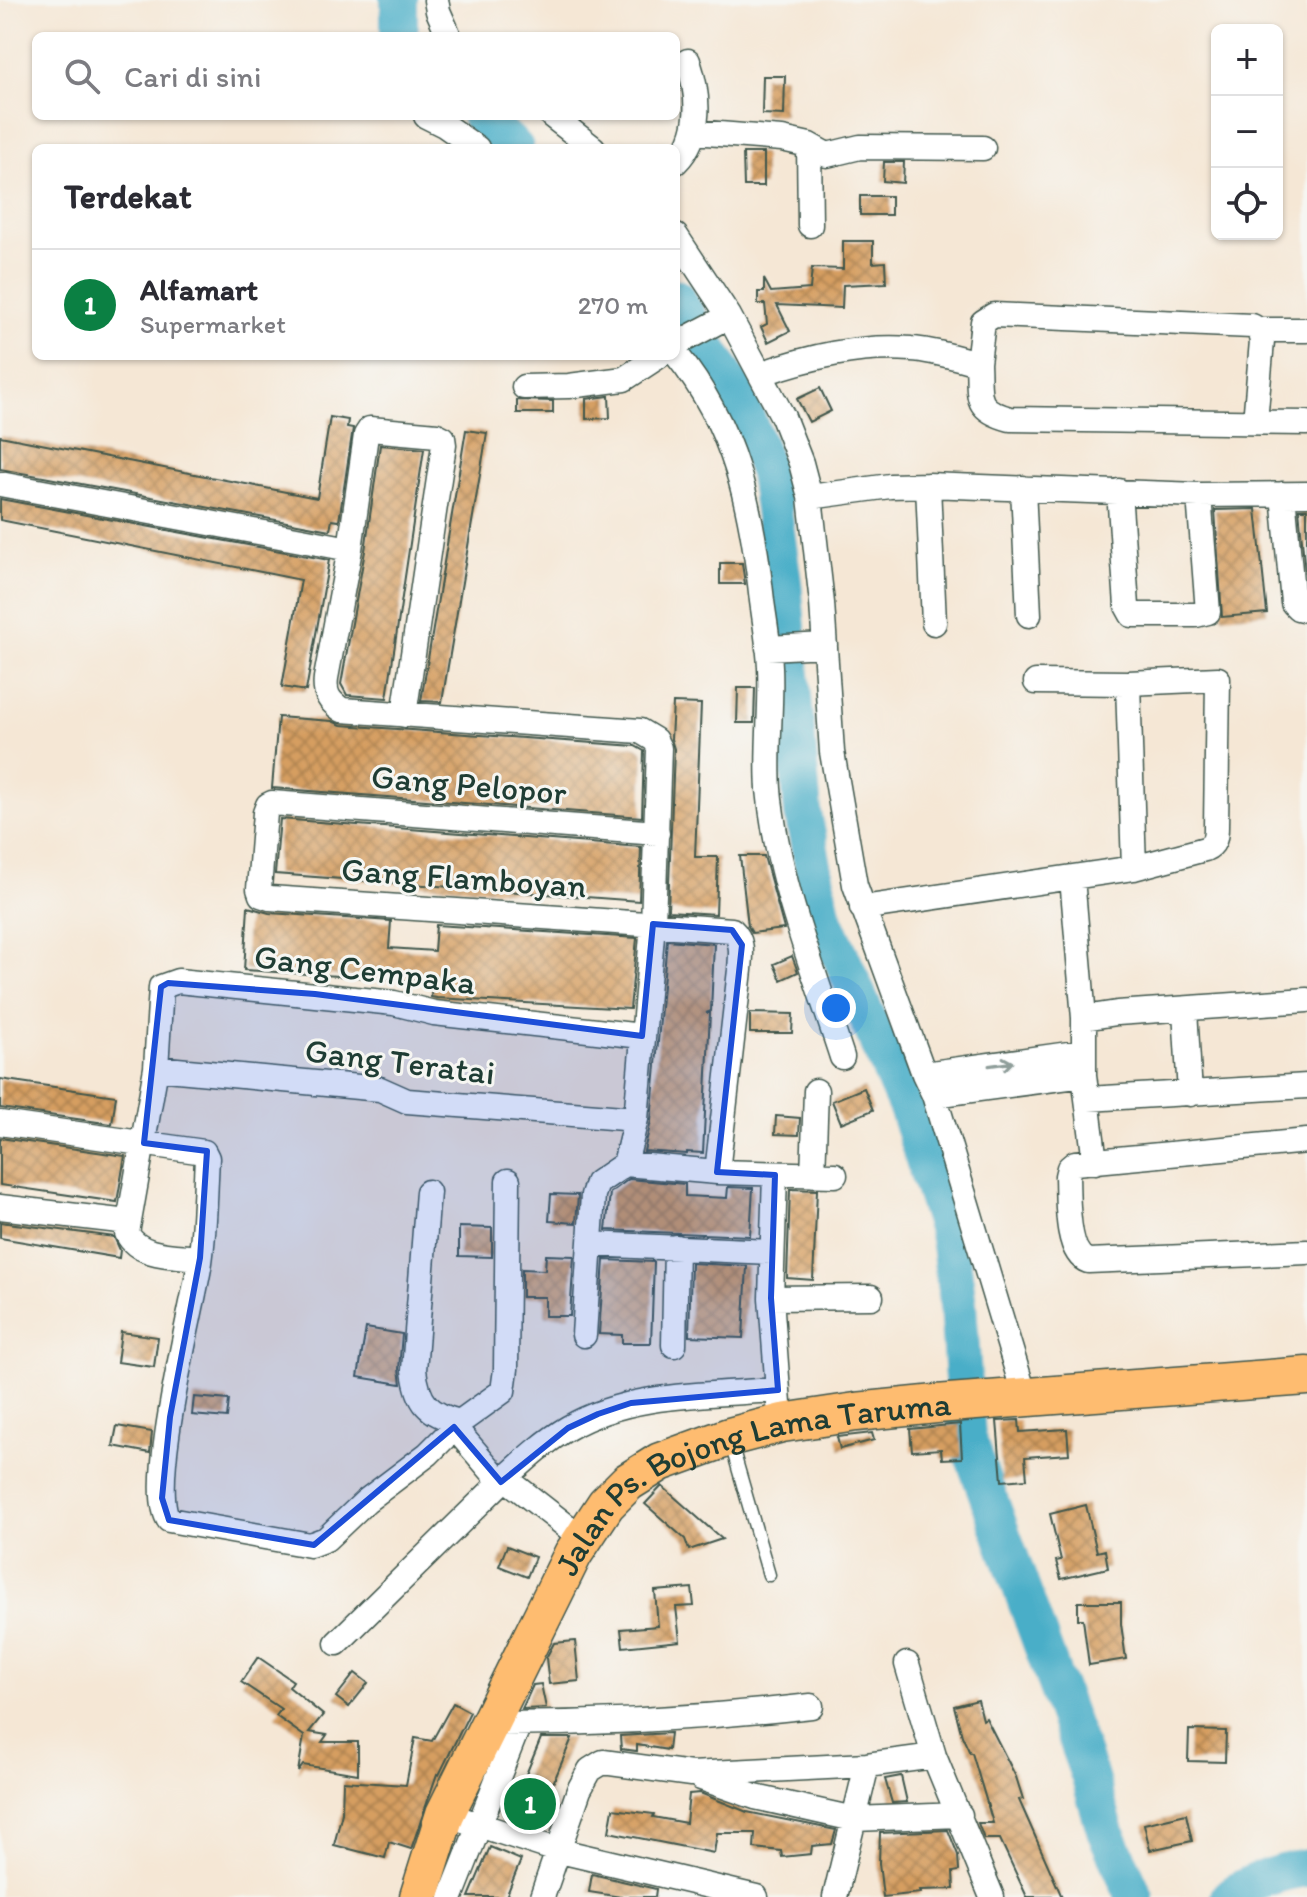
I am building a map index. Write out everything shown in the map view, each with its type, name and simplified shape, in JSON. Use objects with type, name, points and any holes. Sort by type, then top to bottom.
[{"type":"main road","name":"Jalan Ps. Bojong Lama Taruma","points":[[419,1897],[461,1820],[504,1724],[545,1608],[583,1539],[606,1504],[628,1482],[660,1462],[729,1437],[780,1406],[936,1404],[1307,1376]]},
{"type":"street","points":[[436,0],[447,32]]},
{"type":"street","points":[[680,158],[687,150],[694,132],[697,96],[688,61]]},
{"type":"street","points":[[444,120],[472,144]]},
{"type":"street","points":[[557,120],[588,144]]},
{"type":"street","points":[[694,132],[768,137],[809,145],[827,155],[860,147],[983,148]]},
{"type":"street","points":[[809,145],[812,183],[810,225]]},
{"type":"street","points":[[680,243],[722,320],[760,374],[783,417],[801,463],[810,497],[816,645],[855,885],[929,1085],[1016,1398]]},
{"type":"street","points":[[1307,330],[994,315],[983,322],[978,363],[980,401],[991,414],[1010,419],[1307,423]]},
{"type":"street","points":[[680,344],[722,320]]},
{"type":"street","points":[[1255,422],[1262,341],[1259,330]]},
{"type":"street","points":[[760,374],[810,357],[868,349],[913,349],[978,363]]},
{"type":"street","points":[[680,351],[699,383],[738,466],[757,549],[772,647],[769,788],[783,872],[842,1057]]},
{"type":"street","points":[[524,387],[569,386],[624,379],[653,360]]},
{"type":"street","points":[[404,715],[443,457],[443,438],[370,429],[361,461],[350,549],[326,678],[328,698],[342,710],[404,715],[640,731],[655,740],[659,748],[653,924],[636,1119],[625,1164]]},
{"type":"street","points":[[0,484],[350,549]]},
{"type":"street","points":[[810,497],[890,486],[928,485],[1199,495],[1295,494],[1293,603],[1307,610]]},
{"type":"street","points":[[928,485],[934,623]]},
{"type":"street","points":[[1023,488],[1029,615]]},
{"type":"street","points":[[1119,491],[1127,606],[1132,615],[1196,615],[1208,612],[1199,495]]},
{"type":"street","points":[[772,647],[816,645]]},
{"type":"street","points":[[862,908],[1134,868],[1205,849],[1216,838],[1219,680],[1036,682]]},
{"type":"street","points":[[1128,683],[1134,868]]},
{"type":"street","name":"Gang Pelopor","points":[[270,898],[261,895],[259,889],[266,807],[276,802],[657,833]]},
{"type":"street","points":[[1072,878],[1084,1018],[1084,1064],[1095,1162]]},
{"type":"street","name":"Gang Flamboyan","points":[[270,898],[732,930],[742,945],[717,1172]]},
{"type":"street","name":"Gang Cempaka","points":[[156,1068],[161,987],[178,981],[394,1003],[434,1013],[642,1036]]},
{"type":"street","points":[[1084,1018],[1307,1000]]},
{"type":"street","points":[[1185,1010],[1190,1094]]},
{"type":"street","points":[[929,1085],[1084,1064]]},
{"type":"street","points":[[156,1068],[127,1233],[132,1243],[141,1249],[200,1258]]},
{"type":"street","name":"Gang Teratai","points":[[156,1068],[380,1089],[407,1101],[636,1119]]},
{"type":"street","points":[[1088,1099],[1307,1086]]},
{"type":"street","points":[[584,1335],[593,1195],[597,1183],[625,1164],[717,1172],[824,1175],[816,1091]]},
{"type":"street","points":[[0,1123],[204,1152],[207,1158],[200,1258],[170,1417],[162,1498],[169,1520],[314,1545],[326,1539],[366,1501],[428,1454],[457,1424],[503,1391],[506,1380],[508,1181]]},
{"type":"street","points":[[1307,1141],[1071,1165],[1067,1176],[1071,1238],[1081,1259],[1307,1252]]},
{"type":"street","points":[[337,1643],[503,1480],[568,1428],[631,1403],[780,1406],[771,1298],[775,1175]]},
{"type":"street","points":[[428,1192],[414,1370],[420,1399],[440,1417],[457,1424],[503,1480],[583,1539]]},
{"type":"street","points":[[0,1207],[128,1222]]},
{"type":"street","points":[[590,1244],[771,1252]]},
{"type":"street","points":[[674,1345],[676,1247]]},
{"type":"street","points":[[771,1298],[871,1297]]},
{"type":"street","points":[[907,1664],[934,1756],[992,1897]]},
{"type":"street","points":[[504,1724],[747,1713],[811,1706]]},
{"type":"street","points":[[691,1774],[867,1765],[934,1756]]},
{"type":"street","points":[[542,1897],[579,1790],[596,1765],[610,1762],[691,1774],[755,1797],[854,1819],[960,1815]]},
{"type":"street","points":[[835,1897],[867,1765]]},
{"type":"street","points":[[451,1897],[461,1820],[560,1851],[756,1897]]},
{"type":"lane","points":[[729,1437],[769,1575]]},
{"type":"highlighted area","points":[[653,924],[732,930],[742,945],[717,1172],[775,1175],[771,1298],[778,1390],[631,1403],[568,1428],[501,1482],[454,1427],[314,1545],[169,1520],[162,1498],[170,1417],[200,1258],[207,1151],[144,1143],[161,987],[168,983],[315,994],[642,1036]]},
{"type":"building","points":[[763,76],[785,76],[784,115],[762,114]]},
{"type":"building","points":[[743,153],[764,153],[764,186],[744,186]]},
{"type":"building","points":[[884,162],[904,162],[903,183],[883,181]]},
{"type":"building","points":[[860,196],[891,196],[891,215],[860,215]]},
{"type":"building","points":[[843,241],[873,241],[873,263],[885,262],[886,283],[843,285],[842,308],[777,305],[790,331],[768,342],[761,327],[767,324],[765,304],[758,304],[758,292],[764,292],[764,279],[771,292],[810,289],[812,268],[843,269]]},
{"type":"building","points":[[820,388],[831,411],[809,422],[797,399]]},
{"type":"building","points":[[609,396],[610,418],[586,419],[586,399]]},
{"type":"building","points":[[517,400],[553,401],[553,413],[517,413]]},
{"type":"building","points":[[330,417],[348,420],[347,427],[353,428],[339,521],[332,520],[330,530],[0,469],[0,436],[317,498]]},
{"type":"building","points":[[466,430],[487,433],[442,702],[421,701]]},
{"type":"building","points":[[380,445],[424,449],[387,698],[347,695],[341,684]]},
{"type":"building","points":[[0,499],[329,560],[306,691],[282,687],[301,580],[0,520]]},
{"type":"building","points":[[1256,509],[1267,613],[1222,617],[1215,510]]},
{"type":"building","points":[[1299,509],[1307,509],[1307,572],[1305,572]]},
{"type":"building","points":[[720,563],[742,563],[745,584],[720,584]]},
{"type":"building","points":[[738,688],[755,688],[754,723],[737,723]]},
{"type":"building","points":[[673,703],[701,704],[695,857],[718,857],[716,914],[668,911]]},
{"type":"building","points":[[278,717],[332,721],[341,725],[635,746],[644,751],[642,817],[272,788]]},
{"type":"building","points":[[280,819],[641,847],[639,901],[275,874]]},
{"type":"building","points":[[740,856],[764,856],[784,929],[752,933],[748,926]]},
{"type":"building","points":[[248,907],[269,913],[391,921],[389,948],[434,951],[436,925],[637,938],[630,1009],[437,998],[431,997],[432,982],[244,970]]},
{"type":"building","points":[[667,940],[714,944],[711,1011],[706,1013],[710,1013],[703,1153],[644,1151],[651,1121]]},
{"type":"building","points":[[792,956],[798,972],[781,980],[774,964]]},
{"type":"building","points":[[750,1013],[793,1014],[792,1033],[750,1033]]},
{"type":"building","points":[[0,1079],[116,1096],[112,1124],[0,1108]]},
{"type":"building","points":[[864,1088],[873,1110],[841,1123],[832,1101]]},
{"type":"building","points":[[776,1116],[800,1118],[799,1135],[775,1134]]},
{"type":"building","points":[[0,1138],[125,1156],[117,1202],[0,1185]]},
{"type":"building","points":[[629,1179],[685,1184],[685,1196],[727,1198],[728,1187],[753,1188],[750,1236],[606,1230],[610,1193]]},
{"type":"building","points":[[790,1189],[817,1190],[813,1280],[787,1278]]},
{"type":"building","points":[[551,1194],[578,1195],[576,1223],[549,1221]]},
{"type":"building","points":[[0,1222],[114,1237],[120,1250],[119,1258],[0,1238]]},
{"type":"building","points":[[459,1227],[492,1228],[492,1257],[459,1256]]},
{"type":"building","points":[[546,1255],[574,1256],[570,1316],[545,1316],[545,1297],[522,1297],[522,1269],[545,1270]]},
{"type":"building","points":[[604,1260],[654,1262],[651,1343],[622,1343],[622,1335],[599,1334]]},
{"type":"building","points":[[691,1263],[747,1266],[743,1338],[689,1336]]},
{"type":"building","points":[[366,1328],[402,1334],[401,1384],[358,1377]]},
{"type":"building","points":[[121,1332],[158,1337],[154,1367],[117,1362]]},
{"type":"building","points":[[194,1397],[229,1400],[227,1418],[192,1415]]},
{"type":"building","points":[[1019,1420],[1020,1432],[1067,1429],[1069,1454],[1025,1457],[1027,1479],[1002,1481],[997,1421]]},
{"type":"building","points":[[960,1424],[962,1458],[942,1459],[941,1449],[912,1451],[910,1429]]},
{"type":"building","points":[[117,1426],[152,1432],[150,1453],[113,1446]]},
{"type":"building","points":[[872,1433],[874,1440],[840,1449],[837,1437]]},
{"type":"building","points":[[662,1486],[722,1539],[689,1550],[685,1539],[645,1504]]},
{"type":"building","points":[[1086,1505],[1097,1552],[1105,1550],[1108,1568],[1061,1579],[1056,1561],[1061,1560],[1050,1514]]},
{"type":"building","points":[[507,1546],[535,1557],[527,1577],[499,1566]]},
{"type":"building","points":[[692,1588],[694,1606],[676,1607],[680,1641],[623,1647],[621,1629],[658,1626],[655,1591]]},
{"type":"building","points":[[1078,1602],[1121,1602],[1126,1659],[1089,1665],[1083,1619],[1078,1619]]},
{"type":"building","points":[[575,1641],[579,1681],[549,1684],[546,1658],[554,1643]]},
{"type":"building","points":[[258,1657],[293,1681],[289,1687],[323,1715],[309,1732],[327,1735],[322,1742],[358,1742],[358,1774],[303,1765],[298,1772],[304,1736],[276,1716],[281,1709],[241,1682]]},
{"type":"building","points":[[355,1673],[368,1683],[349,1707],[336,1697]]},
{"type":"building","points":[[541,1684],[546,1708],[522,1709],[533,1685]]},
{"type":"building","points":[[978,1700],[983,1720],[986,1718],[1016,1777],[1023,1799],[1019,1800],[1062,1897],[1027,1897],[1000,1839],[984,1839],[978,1823],[993,1823],[954,1706]]},
{"type":"building","points":[[453,1703],[470,1712],[437,1774],[411,1849],[389,1842],[385,1858],[334,1845],[342,1813],[343,1781],[406,1785],[415,1738],[432,1741]]},
{"type":"building","points":[[1189,1730],[1226,1731],[1225,1762],[1188,1761]]},
{"type":"building","points":[[670,1733],[668,1750],[637,1745],[637,1751],[621,1749],[620,1736]]},
{"type":"building","points":[[541,1738],[572,1738],[536,1824],[510,1813]]},
{"type":"building","points":[[901,1776],[907,1802],[892,1803],[885,1779]]},
{"type":"building","points":[[700,1793],[747,1812],[836,1830],[832,1844],[812,1846],[811,1854],[782,1857],[781,1851],[754,1848],[755,1833],[717,1833],[714,1853],[609,1832],[613,1809],[654,1814],[653,1817],[686,1823],[689,1794]]},
{"type":"building","points":[[1186,1814],[1192,1841],[1150,1850],[1144,1824]]},
{"type":"building","points":[[948,1830],[958,1855],[959,1871],[953,1872],[954,1889],[920,1890],[921,1893],[883,1897],[879,1863],[880,1833]]},
{"type":"building","points":[[490,1847],[521,1860],[506,1897],[469,1897]]},
{"type":"building","points":[[592,1874],[656,1889],[655,1897],[621,1897],[589,1892]]},
{"type":"waterway","points":[[399,0],[399,32]]},
{"type":"waterway","points":[[484,120],[511,144]]},
{"type":"waterway","points":[[680,304],[736,392],[768,473],[783,583],[803,813],[822,914],[908,1110],[949,1237],[958,1305],[967,1438],[1089,1775],[1106,1833],[1135,1897]]},
{"type":"waterway","points":[[1229,1897],[1266,1878],[1307,1868]]},
{"type":"place","name":"Alfamart","points":[[530,1804]]}]
